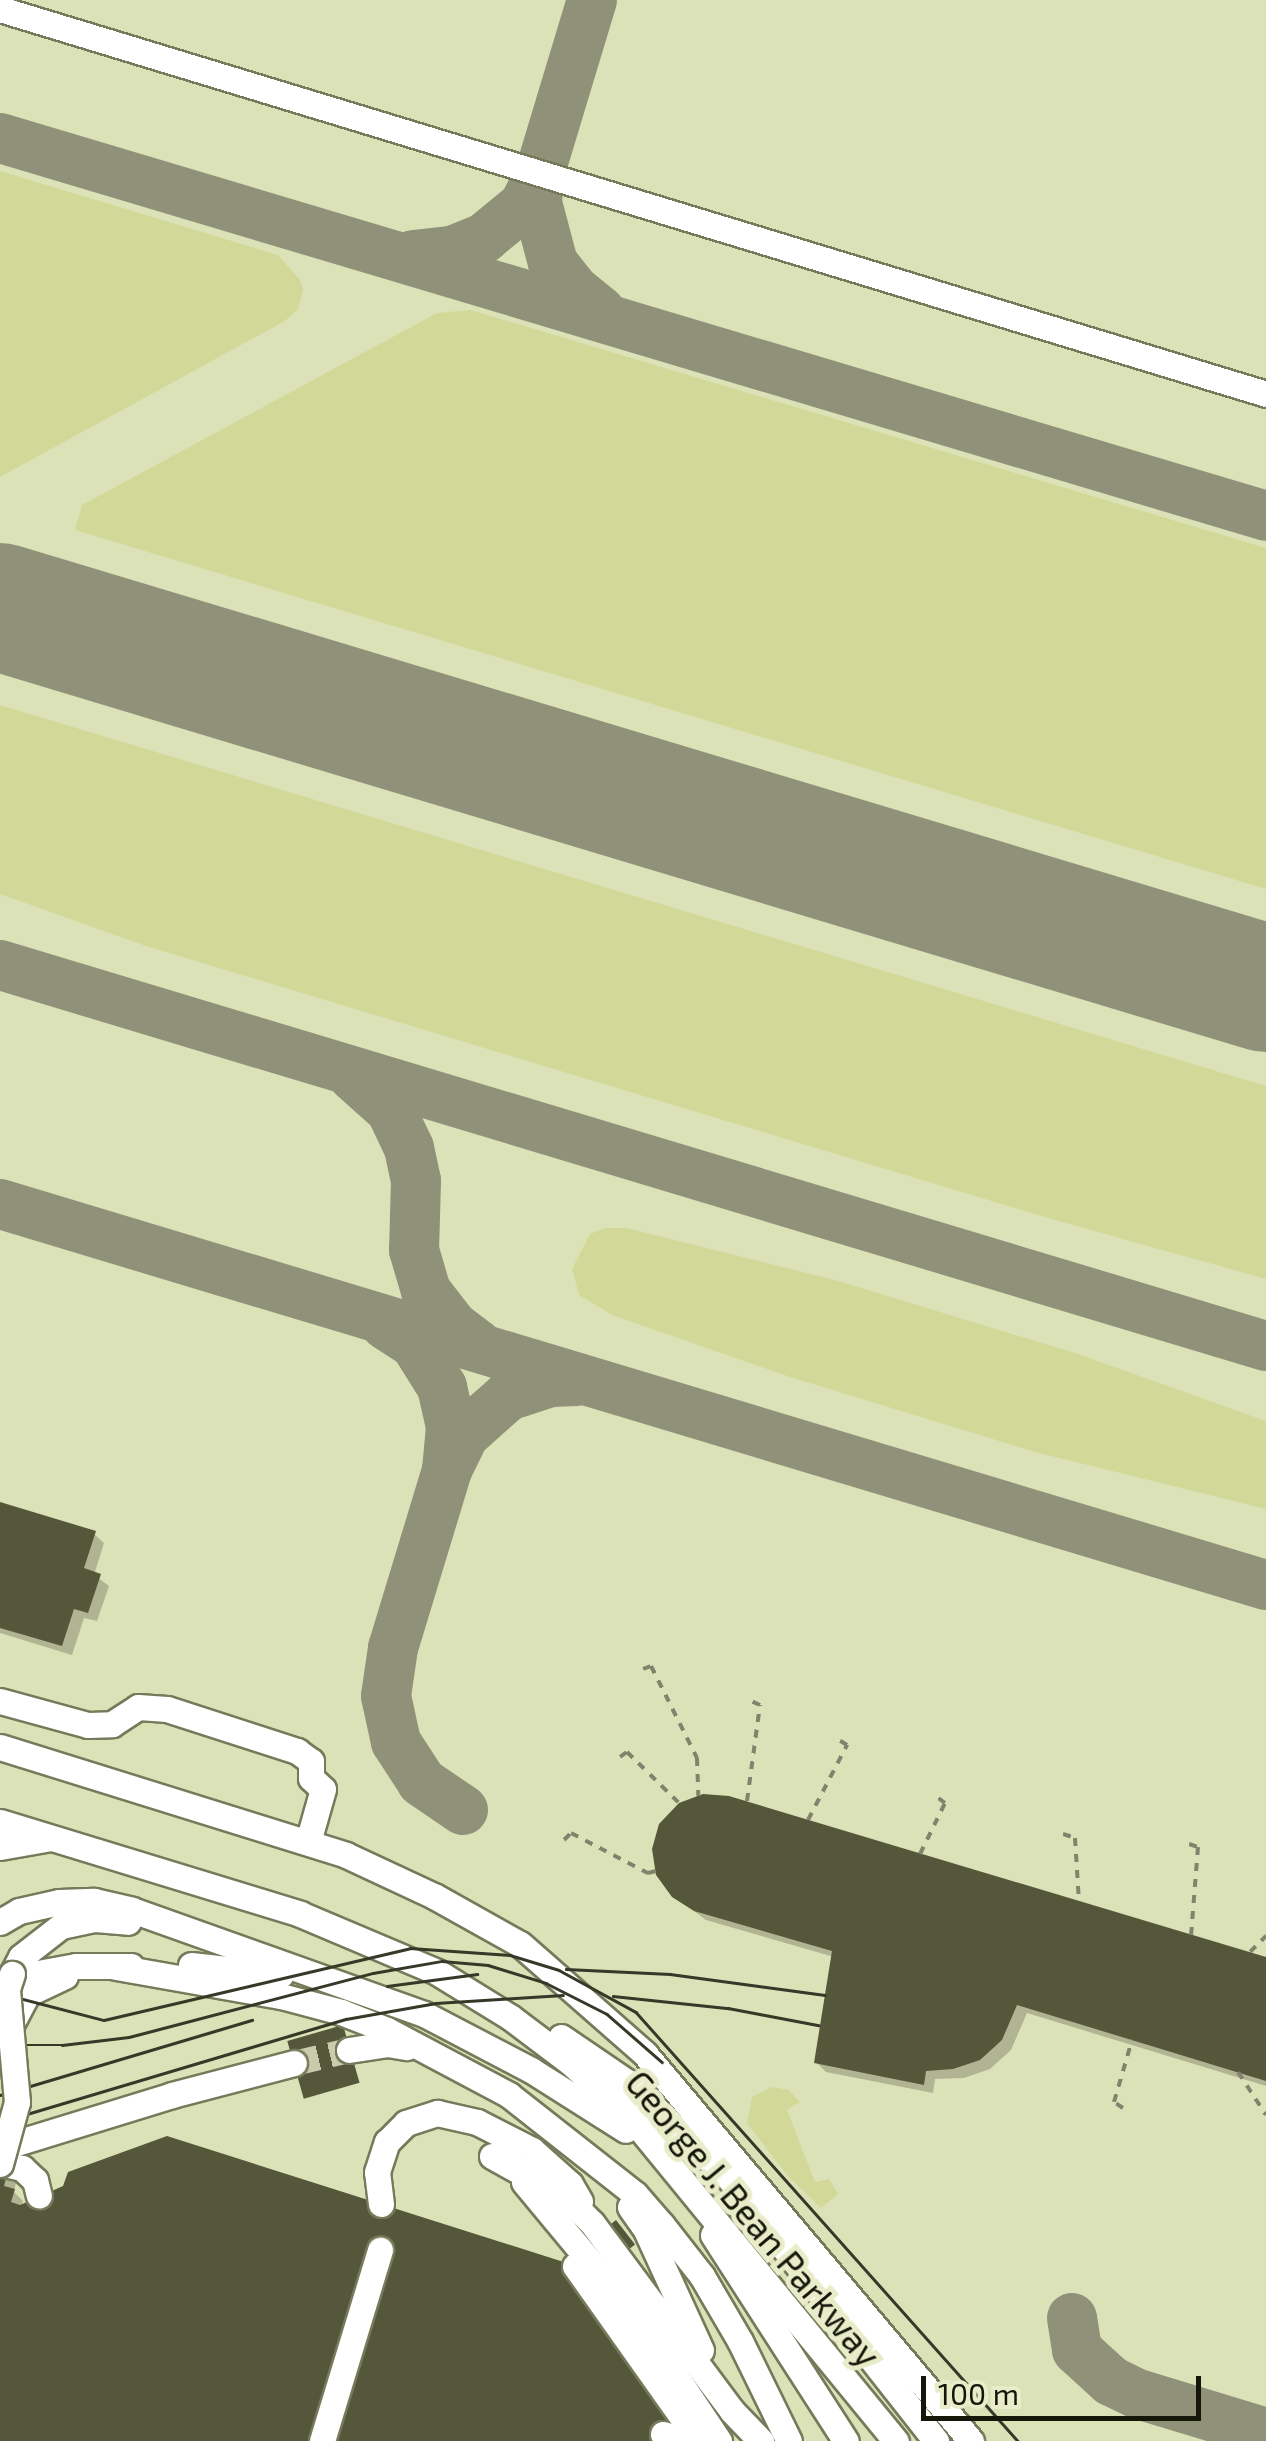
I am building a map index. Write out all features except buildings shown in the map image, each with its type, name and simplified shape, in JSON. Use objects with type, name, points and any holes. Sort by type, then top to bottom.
[{"type":"street","points":[[0,9],[1266,394]]},
{"type":"street","points":[[0,1701],[88,1725],[112,1724],[138,1706],[167,1710],[297,1751],[311,1761],[311,1778],[323,1789],[308,1842]]},
{"type":"street","points":[[0,1747],[346,1855],[434,1896],[520,1944],[644,2054],[971,2441]]},
{"type":"street","name":"George J. Bean Parkway","points":[[0,1822],[300,1914],[437,1972],[510,2017],[571,2063],[633,2120],[896,2441]]},
{"type":"street","points":[[0,1847],[51,1838]]},
{"type":"street","points":[[0,1922],[32,1908],[94,1901],[157,1918],[330,1984],[424,2014],[482,2042],[669,2162],[748,2294],[846,2441]]},
{"type":"street","points":[[39,2196],[35,2180],[22,2168],[0,2163],[17,2102],[6,1977],[21,1956],[60,1926],[95,1919],[136,1923],[157,1918]]},
{"type":"street","points":[[6,1977],[170,1963],[330,1984]]},
{"type":"street","points":[[294,2064],[0,2144],[7,2094],[5,2037],[27,1994],[105,1967],[281,1996],[340,2012],[500,2088],[634,2194],[702,2276],[789,2441]]},
{"type":"street","points":[[437,1972],[569,2042],[628,2082],[729,2178],[936,2441]]},
{"type":"street","points":[[350,2050],[388,2044],[463,2068]]},
{"type":"street","points":[[380,2204],[377,2172],[388,2142],[417,2118],[447,2114],[492,2128],[532,2150],[570,2184],[592,2223],[732,2411],[761,2441]]},
{"type":"street","points":[[590,2156],[646,2230],[732,2411]]},
{"type":"street","points":[[502,2169],[566,2198],[592,2223]]},
{"type":"street","points":[[502,2169],[699,2441]]},
{"type":"street","points":[[502,2169],[637,2318],[719,2441]]},
{"type":"street","points":[[322,2441],[380,2250]]},
{"type":"path","points":[[643,1669],[652,1666],[697,1758],[698,1796]]},
{"type":"path","points":[[747,1801],[760,1705],[751,1701]]},
{"type":"path","points":[[808,1820],[847,1745],[839,1740]]},
{"type":"path","points":[[620,1757],[626,1752],[679,1804]]},
{"type":"path","points":[[920,1854],[945,1803],[938,1798]]},
{"type":"path","points":[[564,1840],[571,1833],[648,1873],[656,1872]]},
{"type":"path","points":[[1063,1834],[1075,1838],[1079,1901]]},
{"type":"path","points":[[1189,1844],[1198,1847],[1190,1934]]},
{"type":"path","points":[[1250,1952],[1266,1936]]},
{"type":"path","points":[[1123,2108],[1114,2102],[1132,2040]]},
{"type":"path","points":[[1238,2072],[1266,2114]]},
{"type":"shaded area","points":[[0,0],[1266,0],[1266,2441],[0,2441]]},
{"type":"shaded area","points":[[0,171],[278,255],[300,280],[303,290],[298,309],[285,321],[0,477]]},
{"type":"shaded area","points":[[471,310],[1266,548],[1266,889],[75,530],[82,505],[437,313]]},
{"type":"shaded area","points":[[0,705],[1266,1086],[1266,1279],[1048,1218],[146,946],[0,894]]},
{"type":"shaded area","points":[[605,1228],[627,1228],[835,1280],[1075,1353],[1266,1421],[1266,1509],[1035,1452],[790,1377],[612,1315],[579,1295],[572,1269],[590,1234]]},
{"type":"shaded area","points":[[772,2087],[789,2090],[800,2102],[787,2110],[815,2182],[829,2179],[838,2194],[821,2208],[788,2176],[747,2123],[752,2097]]},
{"type":"taxiway","points":[[592,0],[540,172],[537,203],[553,263],[573,289],[600,311]]},
{"type":"taxiway","points":[[0,138],[1266,516]]},
{"type":"taxiway","points":[[413,255],[452,251],[484,238],[524,205],[539,175]]},
{"type":"taxiway","points":[[0,613],[174,660]]},
{"type":"taxiway","points":[[0,965],[1266,1346]]},
{"type":"taxiway","points":[[1225,975],[1266,989]]},
{"type":"taxiway","points":[[353,1076],[391,1110],[409,1148],[416,1180],[414,1250],[426,1291],[453,1326],[478,1345]]},
{"type":"taxiway","points":[[0,1204],[1266,1585]]},
{"type":"taxiway","points":[[386,1325],[415,1344],[442,1387],[451,1427],[447,1470]]},
{"type":"taxiway","points":[[463,1810],[422,1782],[396,1742],[386,1696],[393,1648],[447,1470],[464,1435],[508,1396],[551,1382],[577,1381]]},
{"type":"taxiway","points":[[1072,2318],[1077,2350],[1111,2381],[1138,2394],[1266,2433]]},
{"type":"runway","points":[[0,607],[1266,988]]},
{"type":"tunnel","points":[[294,2063],[349,2050]]},
{"type":"tram line","points":[[0,1993],[104,2020],[410,1948],[510,1955],[559,1970],[636,2012],[1018,2441]]},
{"type":"tram line","points":[[0,2045],[62,2045],[129,2037],[373,1973],[442,1961],[488,1965],[546,1983],[607,2014],[662,2062]]},
{"type":"tram line","points":[[566,1969],[670,1974],[825,1995]]},
{"type":"tram line","points":[[387,1986],[477,1974]]},
{"type":"tram line","points":[[0,2122],[346,2019],[436,2003],[563,1995]]},
{"type":"tram line","points":[[613,1996],[728,2008],[818,2025]]},
{"type":"tram line","points":[[0,2095],[252,2020]]}]
